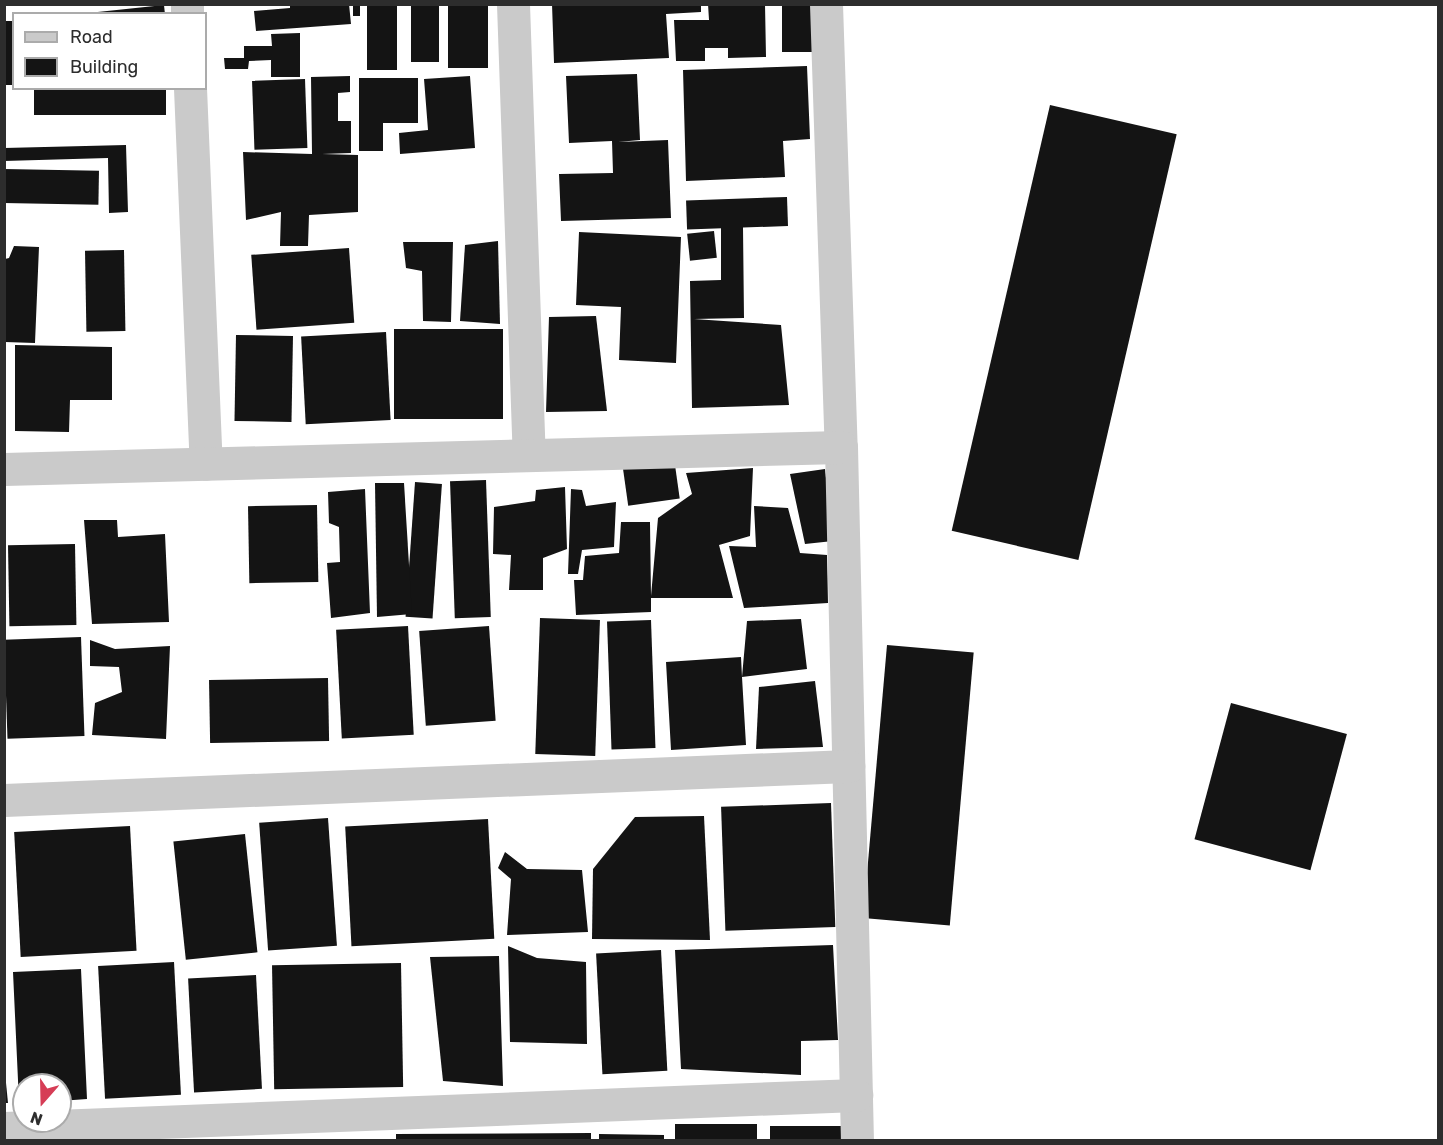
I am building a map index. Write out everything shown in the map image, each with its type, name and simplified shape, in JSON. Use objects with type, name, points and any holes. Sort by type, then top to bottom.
[{"type":"street","points":[[513,4],[529,455]]},
{"type":"street","points":[[826,4],[841,447],[857,1140]]},
{"type":"street","points":[[190,90],[206,464]]},
{"type":"street","points":[[4,469],[841,447]]},
{"type":"street","points":[[4,800],[848,766]]},
{"type":"street","points":[[4,1128],[856,1095]]},
{"type":"building","points":[[290,4],[349,4],[351,24],[256,31],[254,11],[290,8]]},
{"type":"building","points":[[353,4],[360,4],[360,16],[353,16]]},
{"type":"building","points":[[367,4],[397,4],[397,70],[367,70]]},
{"type":"building","points":[[411,4],[439,4],[439,62],[411,62]]},
{"type":"building","points":[[552,4],[701,4],[701,12],[666,14],[669,58],[554,63]]},
{"type":"building","points":[[708,4],[765,4],[766,57],[728,58],[728,48],[705,48],[705,61],[676,61],[674,20],[709,20]]},
{"type":"building","points":[[782,4],[816,4],[816,52],[782,52]]},
{"type":"building","points":[[164,5],[165,12],[97,12]]},
{"type":"building","points":[[448,5],[488,5],[488,68],[448,68]]},
{"type":"building","points":[[4,21],[12,21],[12,85],[4,85]]},
{"type":"building","points":[[300,33],[300,77],[271,77],[271,60],[249,61],[248,69],[225,69],[224,58],[244,58],[244,46],[272,46],[271,34]]},
{"type":"building","points":[[807,66],[810,139],[783,141],[785,177],[686,181],[683,70]]},
{"type":"building","points":[[637,74],[640,140],[618,142],[668,140],[671,218],[561,221],[559,174],[613,173],[612,141],[569,143],[566,76]]},
{"type":"building","points":[[350,76],[350,92],[338,93],[338,121],[351,121],[351,153],[322,154],[358,155],[358,212],[309,215],[308,246],[280,246],[281,212],[246,220],[243,152],[312,154],[311,77]]},
{"type":"building","points":[[470,76],[475,148],[400,154],[399,133],[428,130],[424,79]]},
{"type":"building","points":[[359,78],[418,78],[418,123],[383,123],[383,151],[359,151]]},
{"type":"building","points":[[305,79],[307,148],[254,150],[252,81]]},
{"type":"building","points":[[34,90],[166,90],[166,115],[34,115]]},
{"type":"building","points":[[1050,105],[1177,134],[1078,560],[952,531]]},
{"type":"building","points":[[126,145],[128,212],[109,213],[108,158],[4,161],[4,148]]},
{"type":"building","points":[[4,169],[99,171],[98,205],[4,203]]},
{"type":"building","points":[[787,197],[788,226],[687,230],[686,201]]},
{"type":"building","points":[[721,227],[743,227],[744,318],[694,319],[781,325],[789,405],[692,408],[690,281],[721,280]]},
{"type":"building","points":[[714,231],[717,258],[690,261],[687,234]]},
{"type":"building","points":[[579,232],[681,237],[676,363],[619,360],[621,307],[576,305]]},
{"type":"building","points":[[498,241],[500,324],[460,321],[465,245]]},
{"type":"building","points":[[403,242],[453,242],[451,322],[423,321],[422,271],[406,268]]},
{"type":"building","points":[[14,246],[39,247],[35,343],[5,342],[5,259],[9,258]]},
{"type":"building","points":[[349,248],[354,323],[256,330],[251,255]]},
{"type":"building","points":[[124,250],[125,331],[86,332],[85,251]]},
{"type":"building","points":[[596,316],[607,411],[546,412],[549,317]]},
{"type":"building","points":[[394,329],[503,329],[503,419],[394,419]]},
{"type":"building","points":[[386,332],[391,420],[306,424],[301,336]]},
{"type":"building","points":[[236,335],[293,336],[291,422],[234,421]]},
{"type":"building","points":[[15,345],[112,347],[112,400],[70,400],[69,432],[15,431]]},
{"type":"building","points":[[674,458],[680,499],[628,506],[623,465]]},
{"type":"building","points":[[753,468],[750,536],[719,545],[733,598],[651,598],[651,612],[576,615],[574,580],[583,580],[585,556],[619,553],[621,522],[650,522],[651,596],[658,518],[692,494],[686,473]]},
{"type":"building","points":[[825,469],[833,541],[805,544],[790,474]]},
{"type":"building","points":[[486,480],[491,617],[455,618],[450,481]]},
{"type":"building","points":[[415,482],[442,484],[433,619],[406,617]]},
{"type":"building","points":[[375,483],[404,483],[412,614],[377,617]]},
{"type":"building","points":[[565,487],[567,549],[543,558],[543,590],[509,590],[511,555],[493,554],[494,507],[535,501],[536,490]]},
{"type":"building","points":[[365,489],[370,613],[331,618],[327,563],[340,562],[339,527],[329,523],[328,492]]},
{"type":"building","points":[[571,489],[582,490],[586,506],[616,502],[614,547],[582,550],[578,574],[568,574]]},
{"type":"building","points":[[317,505],[318,582],[249,583],[248,506]]},
{"type":"building","points":[[754,506],[788,508],[800,553],[827,555],[828,603],[744,608],[729,546],[756,547]]},
{"type":"building","points":[[84,520],[117,520],[118,537],[165,534],[169,622],[92,624]]},
{"type":"building","points":[[75,544],[76,625],[9,626],[8,545]]},
{"type":"building","points":[[540,618],[600,620],[595,756],[535,754]]},
{"type":"building","points":[[801,619],[807,669],[742,677],[747,621]]},
{"type":"building","points":[[651,620],[655,748],[611,749],[607,622]]},
{"type":"building","points":[[408,626],[414,735],[342,739],[336,630]]},
{"type":"building","points":[[489,626],[496,721],[426,726],[419,631]]},
{"type":"building","points":[[81,637],[84,736],[8,739],[4,640]]},
{"type":"building","points":[[90,640],[115,649],[170,646],[166,739],[92,735],[95,703],[122,692],[119,667],[90,666]]},
{"type":"building","points":[[887,645],[974,653],[950,926],[863,918]]},
{"type":"building","points":[[741,657],[746,745],[671,750],[666,662]]},
{"type":"building","points":[[328,678],[329,741],[210,743],[209,680]]},
{"type":"building","points":[[815,681],[823,747],[756,749],[759,687]]},
{"type":"building","points":[[1231,703],[1347,734],[1310,870],[1195,839]]},
{"type":"building","points":[[831,803],[835,927],[725,931],[721,807]]},
{"type":"building","points":[[704,816],[710,940],[592,939],[593,869],[635,817]]},
{"type":"building","points":[[328,818],[337,946],[268,951],[259,823]]},
{"type":"building","points":[[488,819],[494,939],[351,946],[345,826]]},
{"type":"building","points":[[130,826],[137,951],[21,957],[14,832]]},
{"type":"building","points":[[245,834],[257,952],[186,960],[173,842]]},
{"type":"building","points":[[505,852],[527,869],[582,870],[588,932],[507,935],[511,879],[498,868]]},
{"type":"building","points":[[833,945],[838,1040],[801,1041],[801,1075],[681,1069],[675,950]]},
{"type":"building","points":[[508,946],[537,958],[586,962],[587,1044],[510,1042]]},
{"type":"building","points":[[661,950],[667,1071],[602,1074],[596,953]]},
{"type":"building","points":[[499,956],[503,1086],[443,1081],[430,957]]},
{"type":"building","points":[[174,962],[181,1095],[105,1099],[98,966]]},
{"type":"building","points":[[401,963],[403,1087],[274,1089],[272,965]]},
{"type":"building","points":[[81,969],[87,1099],[72,1100],[72,1073],[18,1073],[13,972]]},
{"type":"building","points":[[256,975],[262,1089],[194,1092],[188,979]]},
{"type":"building","points":[[4,1063],[8,1103],[4,1103]]},
{"type":"building","points":[[675,1124],[757,1124],[757,1140],[675,1140]]},
{"type":"building","points":[[770,1126],[842,1126],[842,1140],[770,1140]]},
{"type":"building","points":[[591,1133],[591,1140],[396,1140],[396,1134]]},
{"type":"building","points":[[599,1134],[664,1135],[664,1140],[599,1140]]}]
